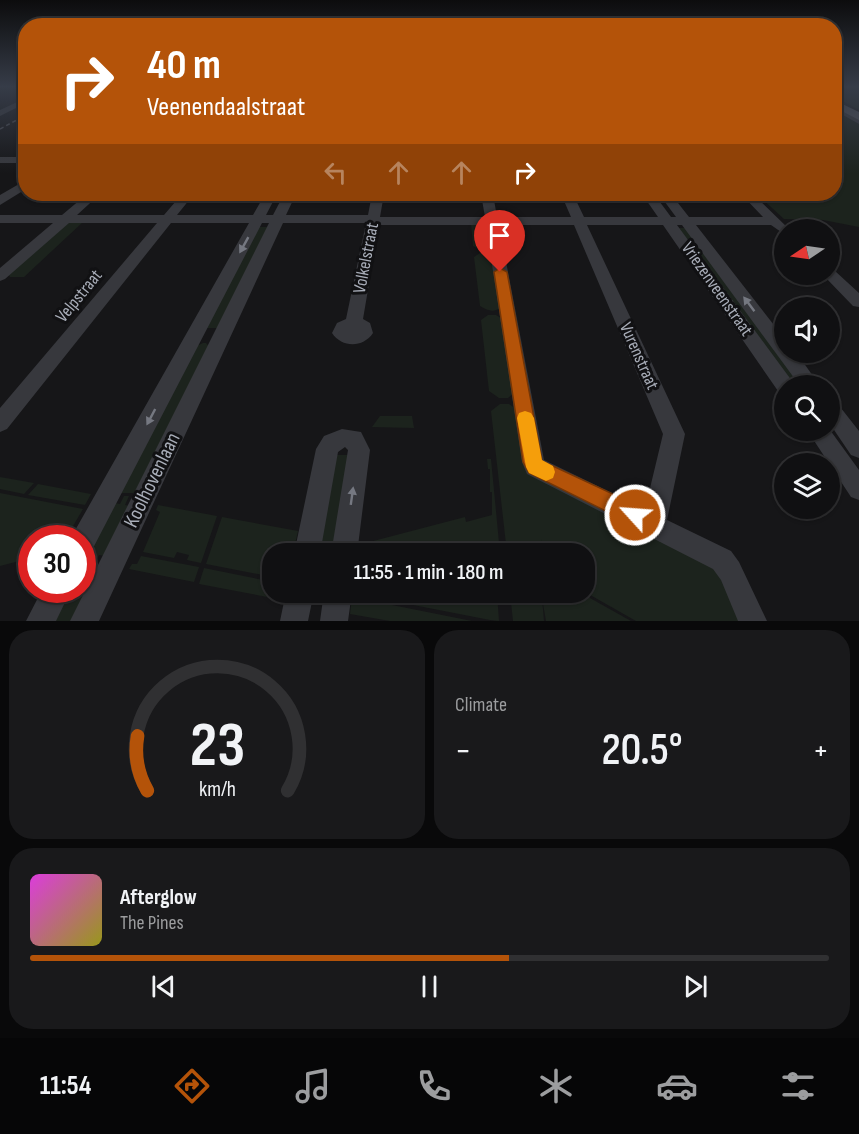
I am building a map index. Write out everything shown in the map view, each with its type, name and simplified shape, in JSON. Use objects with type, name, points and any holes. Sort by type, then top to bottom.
[{"type":"street","points":[[0,160],[18,160]]},
{"type":"street","points":[[0,190],[18,178]]},
{"type":"street","points":[[0,201],[18,189]]},
{"type":"street","points":[[0,276],[86,201]]},
{"type":"street","name":"Velpstraat","points":[[0,423],[182,201]]},
{"type":"street","name":"Koolhovenlaan","points":[[92,525],[267,201]]},
{"type":"street","name":"Koolhovenlaan","points":[[84,621],[287,201]]},
{"type":"street","name":"Volkelstraat","points":[[354,322],[377,201]]},
{"type":"street","points":[[488,201],[535,467],[654,524],[722,560],[730,571],[753,621]]},
{"type":"street","name":"Vurenstraat","points":[[570,201],[674,435],[654,524]]},
{"type":"street","name":"Vriezenveenstraat","points":[[653,201],[777,375]]},
{"type":"street","name":"Vriezenveenstraat","points":[[671,201],[774,336]]},
{"type":"street","points":[[754,201],[774,219]]},
{"type":"street","points":[[0,219],[167,218],[579,222],[686,220],[774,225]]},
{"type":"street","points":[[840,284],[859,302]]},
{"type":"street","points":[[193,340],[220,340]]},
{"type":"street","points":[[840,422],[859,448]]},
{"type":"street","points":[[309,543],[327,449],[334,441],[344,438],[353,439],[359,450],[346,543]]},
{"type":"street","points":[[825,441],[859,489]]},
{"type":"street","points":[[40,621],[50,603]]},
{"type":"street","points":[[294,621],[298,603]]},
{"type":"street","points":[[334,621],[336,603]]},
{"type":"shaded area","points":[[842,115],[859,124],[859,227],[840,223],[840,219],[784,219],[765,201],[842,201]]},
{"type":"shaded area","points":[[83,222],[24,277],[10,277],[8,273],[62,225]]},
{"type":"shaded area","points":[[471,223],[482,223],[489,227],[492,246],[480,250],[473,246]]},
{"type":"shaded area","points":[[256,227],[272,227],[223,328],[202,328]]},
{"type":"shaded area","points":[[675,228],[688,228],[774,341],[774,363],[791,363],[800,375],[782,375]]},
{"type":"shaded area","points":[[480,253],[494,256],[502,307],[493,311],[480,306],[474,257]]},
{"type":"shaded area","points":[[488,315],[496,315],[504,320],[516,391],[508,398],[499,398],[489,391],[481,320]]},
{"type":"shaded area","points":[[206,343],[212,350],[142,493],[113,493],[190,349]]},
{"type":"shaded area","points":[[500,404],[509,404],[519,411],[527,460],[712,563],[745,621],[636,621],[595,598],[595,543],[541,543],[542,539],[540,543],[506,543],[491,411]]},
{"type":"shaded area","points":[[380,416],[412,416],[414,428],[372,427]]},
{"type":"shaded area","points":[[330,455],[352,455],[339,543],[314,543]]},
{"type":"shaded area","points":[[487,459],[491,459],[499,543],[366,543],[465,517],[466,522],[492,515],[490,469],[488,469]]},
{"type":"shaded area","points":[[0,477],[34,483],[24,494],[0,489]]},
{"type":"shaded area","points":[[38,484],[91,494],[85,505],[28,495]]},
{"type":"shaded area","points":[[0,493],[83,509],[74,525],[18,525],[18,561],[0,566]]},
{"type":"shaded area","points":[[124,496],[129,496],[125,505],[135,507],[111,557],[99,555],[96,561],[96,526],[109,502],[120,504]]},
{"type":"shaded area","points":[[158,505],[217,516],[201,563],[187,560],[189,555],[177,552],[174,558],[143,552],[160,512],[156,510]]},
{"type":"shaded area","points":[[222,517],[298,531],[295,543],[262,543],[262,575],[206,564]]},
{"type":"shaded area","points":[[141,556],[199,567],[194,582],[129,569],[132,564],[137,564]]},
{"type":"shaded area","points":[[204,568],[262,580],[262,596],[199,584]]},
{"type":"shaded area","points":[[96,569],[105,570],[96,588]]},
{"type":"shaded area","points":[[595,601],[631,621],[546,621],[543,603],[595,603]]},
{"type":"shaded area","points":[[55,603],[89,603],[80,621],[45,621]]},
{"type":"shaded area","points":[[351,603],[382,603],[472,621],[390,621],[350,614]]},
{"type":"shaded area","points":[[403,603],[498,603],[499,621]]},
{"type":"shaded area","points":[[511,603],[542,603],[544,621],[513,621]]},
{"type":"railway","points":[[0,129],[18,119]]},
{"type":"slow traffic","points":[[525,418],[532,462],[535,467],[546,472]]},
{"type":"route","points":[[500,272],[532,462],[535,467],[635,515]]}]
